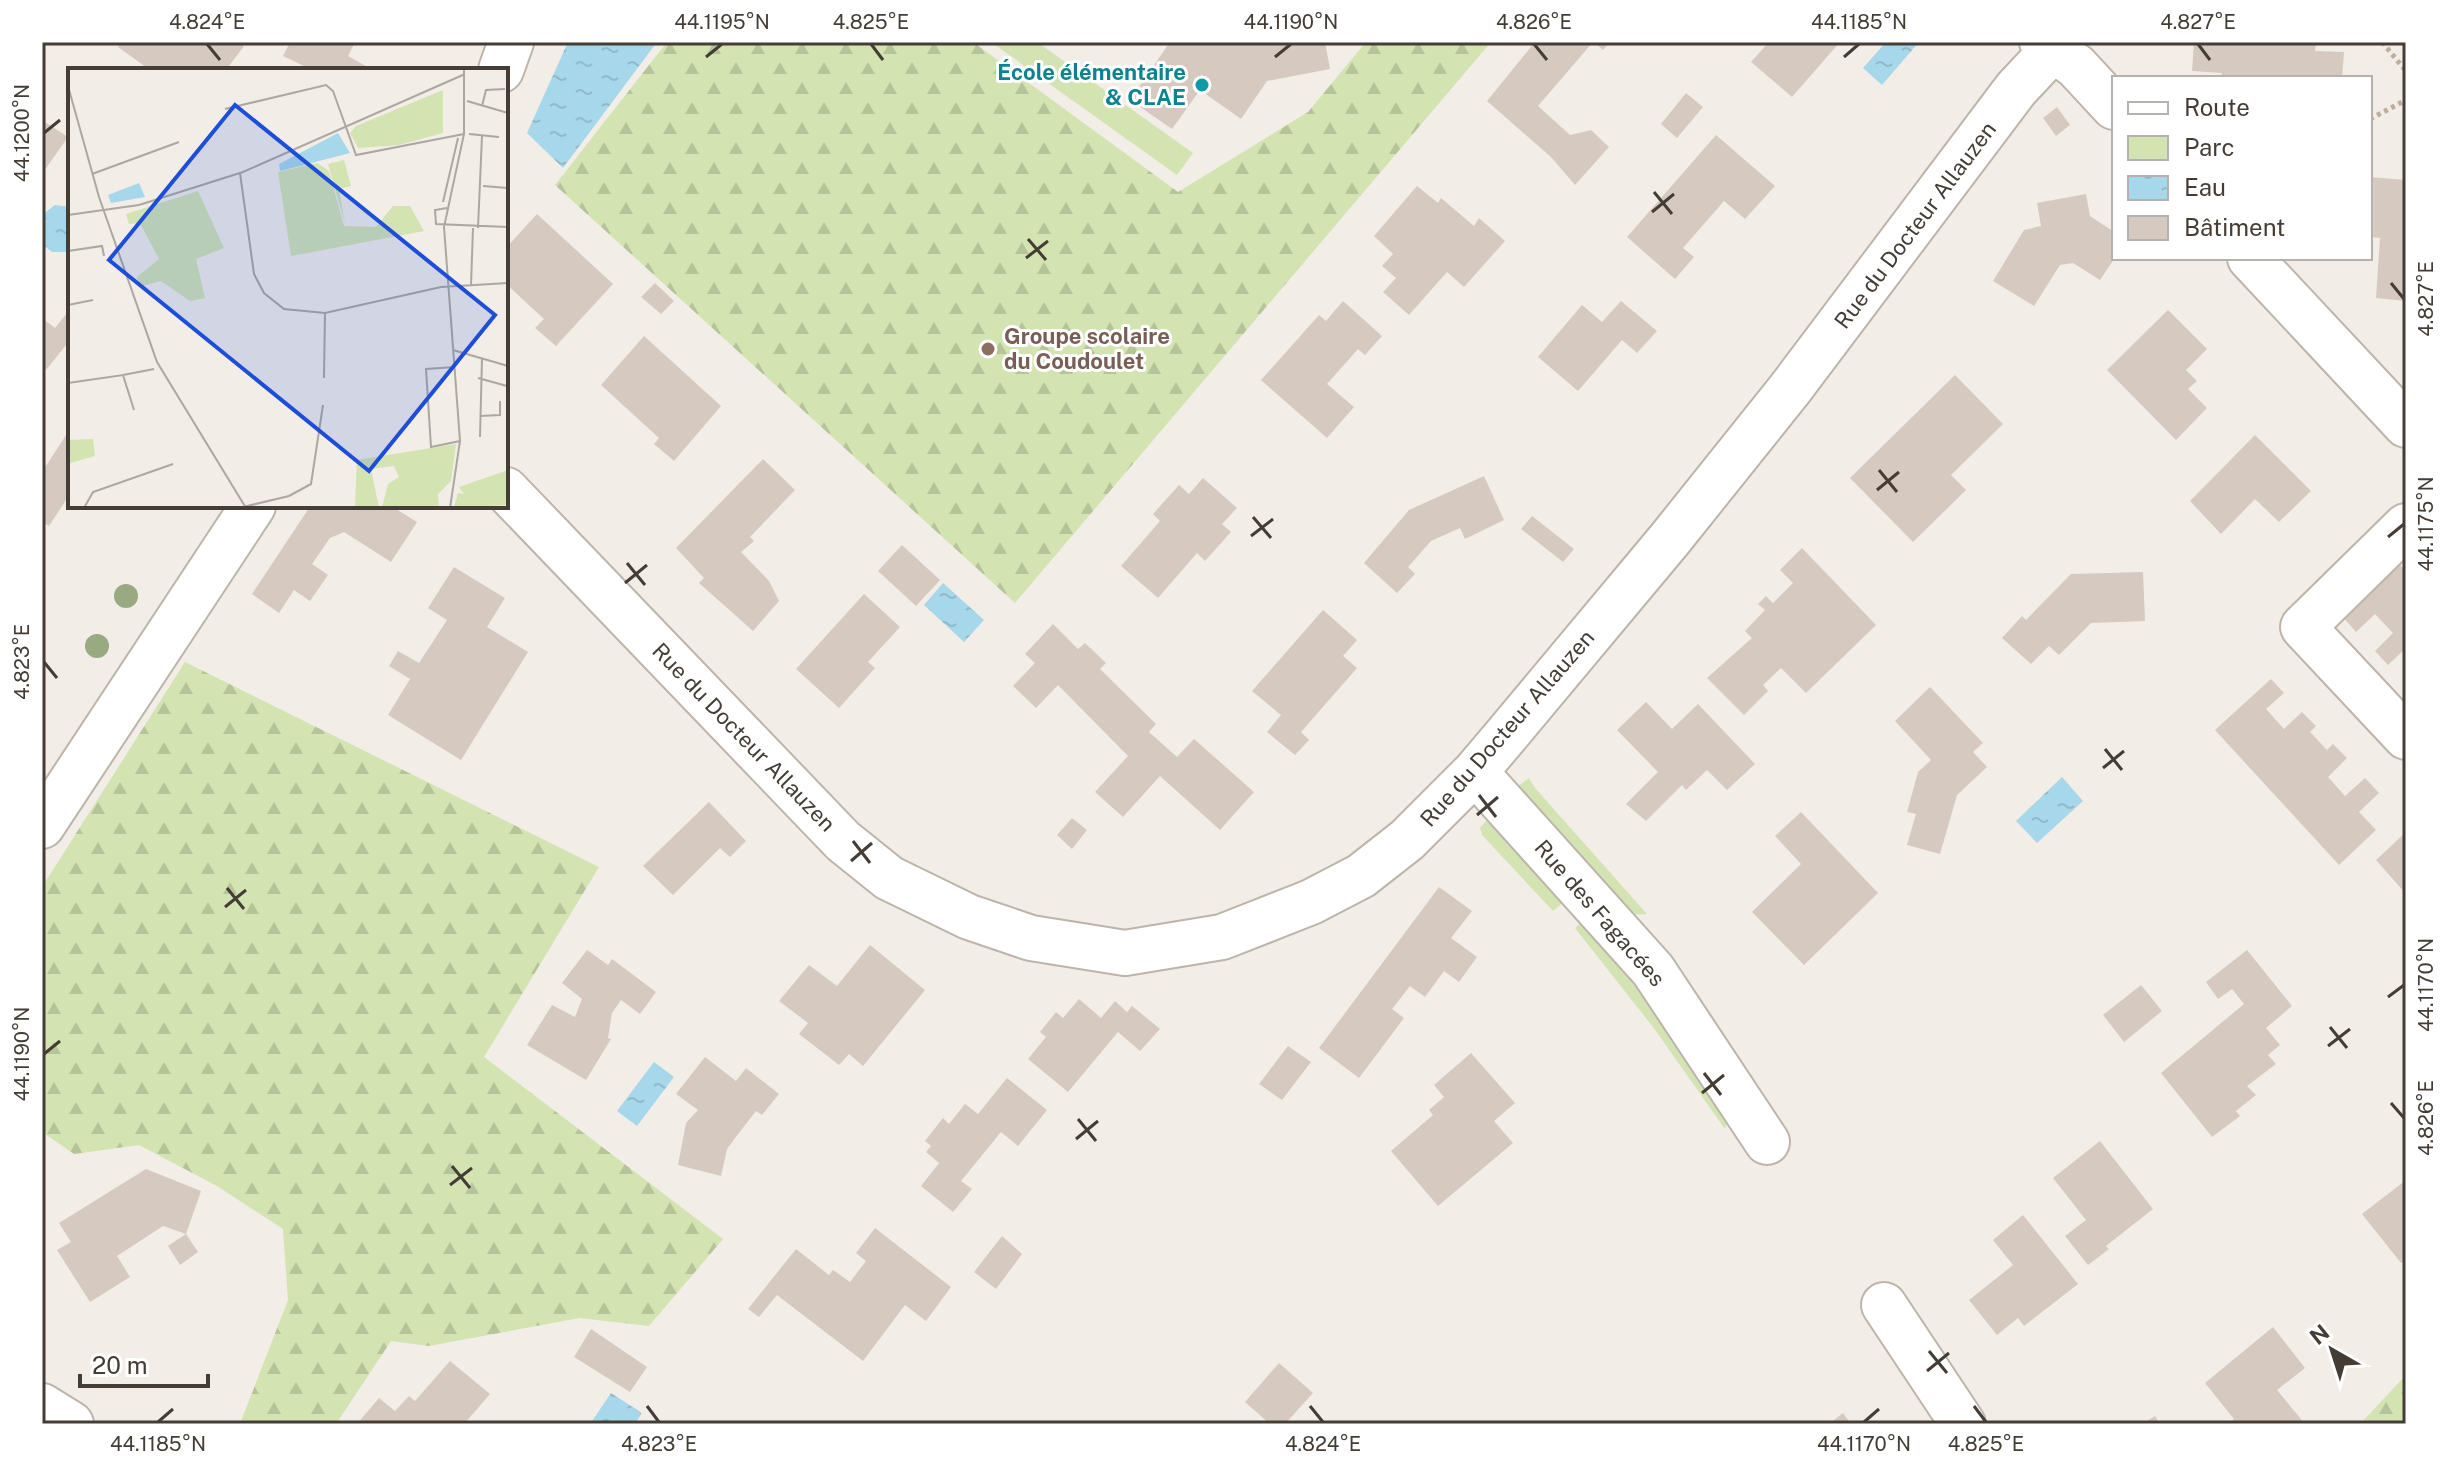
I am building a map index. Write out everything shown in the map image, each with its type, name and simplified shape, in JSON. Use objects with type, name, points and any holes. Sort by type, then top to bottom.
[{"type":"street","points":[[502,68],[511,42]]},
{"type":"street","points":[[2052,45],[2112,105]]},
{"type":"street","name":"Rue du Docteur Allauzen","points":[[508,492],[866,862],[889,878],[969,917],[1031,938],[1125,953],[1222,937],[1311,902],[1361,876],[1407,840],[1475,772],[1670,539],[1790,389],[2052,45]]},
{"type":"street","points":[[2252,260],[2389,383],[2406,425]]},
{"type":"street","points":[[42,826],[252,508]]},
{"type":"street","points":[[2406,526],[2303,627],[2406,737]]},
{"type":"street","name":"Rue des Fagacées","points":[[1475,772],[1653,970],[1767,1142]]},
{"type":"street","points":[[1884,1305],[1963,1424]]},
{"type":"street","points":[[42,1406],[71,1424]]},
{"type":"path","points":[[2382,42],[2406,71]]},
{"type":"path","points":[[2372,118],[2406,100]]},
{"type":"green space","name":"Groupe scolaire du Coudoulet","points":[[667,42],[973,42],[1178,192],[1308,112],[1366,42],[1491,42],[1015,603],[555,185]]},
{"type":"green space","points":[[991,42],[1037,42],[1193,153],[1177,175]]},
{"type":"green space","points":[[185,662],[599,867],[484,1057],[723,1239],[649,1326],[579,1318],[429,1346],[391,1341],[336,1424],[240,1424],[288,1300],[283,1229],[217,1186],[139,1145],[74,1154],[42,1132],[42,887]]},
{"type":"green space","points":[[1529,778],[1647,914],[1629,915],[1517,787]]},
{"type":"green space","points":[[1486,821],[1494,825],[1566,900],[1553,911],[1482,835],[1480,828]]},
{"type":"green space","points":[[1584,920],[1653,1001],[1728,1119],[1725,1129],[1653,1027],[1575,928]]},
{"type":"green space","points":[[2406,1375],[2406,1424],[2360,1424]]},
{"type":"water","points":[[568,42],[657,42],[563,168],[527,133]]},
{"type":"water","points":[[1886,42],[1919,42],[1882,85],[1863,68]]},
{"type":"water","points":[[55,205],[68,207],[68,252],[52,252],[42,244],[42,215]]},
{"type":"water","points":[[943,583],[984,620],[964,642],[924,605]]},
{"type":"water","points":[[2062,777],[2083,801],[2037,843],[2016,821]]},
{"type":"water","points":[[654,1062],[674,1077],[637,1126],[617,1111]]},
{"type":"water","points":[[611,1393],[642,1413],[635,1424],[590,1424]]},
{"type":"building","points":[[122,42],[238,42],[244,46],[228,68],[147,68],[118,47]]},
{"type":"building","points":[[290,42],[355,42],[348,56],[369,68],[306,68],[283,56]]},
{"type":"building","name":"École élémentaire & CLAE","points":[[1170,42],[1325,42],[1330,69],[1267,81],[1241,119],[1200,90],[1172,129],[1130,100]]},
{"type":"building","points":[[1535,42],[1593,42],[1538,106],[1570,135],[1591,130],[1609,147],[1575,185],[1551,157],[1487,101]]},
{"type":"building","points":[[1594,42],[1610,42],[1603,50]]},
{"type":"building","points":[[1769,42],[1840,42],[1792,97],[1751,62]]},
{"type":"building","points":[[2194,42],[2316,42],[2315,51],[2344,52],[2342,76],[2221,76],[2222,73],[2192,71]]},
{"type":"building","points":[[1686,93],[1703,107],[1677,138],[1661,124]]},
{"type":"building","points":[[2057,107],[2070,125],[2056,136],[2043,118]]},
{"type":"building","points":[[42,120],[68,137],[42,174]]},
{"type":"building","points":[[1716,135],[1775,186],[1745,219],[1724,201],[1683,248],[1694,257],[1675,279],[1627,237]]},
{"type":"building","points":[[2372,177],[2406,180],[2406,301],[2376,298],[2380,238],[2372,237]]},
{"type":"building","points":[[1417,186],[1438,203],[1441,198],[1474,226],[1479,218],[1505,241],[1464,287],[1447,272],[1409,315],[1383,292],[1396,278],[1382,266],[1393,254],[1374,236]]},
{"type":"building","points":[[2086,194],[2090,216],[2112,231],[2113,260],[2100,280],[2073,263],[2060,265],[2034,306],[1993,281],[2024,230],[2041,226],[2037,203]]},
{"type":"building","points":[[537,214],[613,284],[556,346],[535,328],[544,319],[508,286],[508,246]]},
{"type":"building","points":[[655,283],[674,301],[661,314],[641,297]]},
{"type":"building","points":[[1343,301],[1382,336],[1365,355],[1358,349],[1327,384],[1354,407],[1327,438],[1261,380],[1319,315],[1326,321]]},
{"type":"building","points":[[1621,301],[1657,331],[1637,353],[1622,340],[1578,391],[1538,357],[1582,305],[1602,322]]},
{"type":"building","points":[[2168,310],[2207,349],[2186,370],[2197,381],[2188,389],[2207,408],[2176,440],[2107,370]]},
{"type":"building","points":[[67,313],[68,342],[46,370],[42,367],[42,318],[55,328]]},
{"type":"building","points":[[644,336],[721,406],[674,461],[654,444],[659,438],[601,385]]},
{"type":"building","points":[[1955,375],[2003,424],[1951,475],[1966,490],[1913,542],[1850,478]]},
{"type":"building","points":[[68,432],[68,497],[49,526],[42,522],[42,472]]},
{"type":"building","points":[[2255,435],[2311,491],[2279,522],[2255,499],[2221,534],[2190,501]]},
{"type":"building","points":[[763,459],[795,490],[750,537],[754,541],[741,552],[769,581],[779,601],[753,631],[699,583],[704,578],[676,548]]},
{"type":"building","points":[[1484,476],[1504,520],[1465,539],[1460,528],[1431,541],[1408,567],[1415,574],[1397,593],[1364,563],[1409,510]]},
{"type":"building","points":[[1203,478],[1237,508],[1222,524],[1231,532],[1205,561],[1197,553],[1158,598],[1121,566],[1160,521],[1153,514],[1179,485],[1189,494]]},
{"type":"building","points":[[309,508],[394,508],[417,522],[391,562],[344,532],[330,538],[312,564],[328,575],[310,601],[294,590],[279,613],[252,594]]},
{"type":"building","points":[[1532,516],[1574,549],[1563,562],[1521,529]]},
{"type":"building","points":[[902,545],[940,580],[916,606],[878,571]]},
{"type":"building","points":[[1802,548],[1876,625],[1806,693],[1781,668],[1763,685],[1768,691],[1744,715],[1707,678],[1752,638],[1745,631],[1765,610],[1758,604],[1766,596],[1773,603],[1793,583],[1780,570]]},
{"type":"building","points":[[2400,565],[2406,571],[2406,648],[2388,665],[2375,651],[2393,633],[2375,614],[2356,632],[2343,617]]},
{"type":"building","points":[[454,567],[505,598],[487,627],[528,652],[461,760],[388,715],[410,679],[389,666],[398,651],[419,663],[447,620],[428,608]]},
{"type":"building","points":[[2143,572],[2145,621],[2091,623],[2059,655],[2049,646],[2031,664],[2002,638],[2022,616],[2026,620],[2071,574]]},
{"type":"building","points":[[864,594],[900,627],[868,662],[875,668],[839,708],[796,669]]},
{"type":"building","points":[[1323,610],[1357,640],[1343,656],[1357,668],[1301,732],[1309,740],[1295,755],[1267,732],[1281,715],[1252,691]]},
{"type":"building","points":[[1053,624],[1078,649],[1085,643],[1106,663],[1100,669],[1156,724],[1149,732],[1177,757],[1194,739],[1254,792],[1220,830],[1160,776],[1123,817],[1095,792],[1128,756],[1058,685],[1036,708],[1013,686],[1035,663],[1025,654]]},
{"type":"building","points":[[2271,679],[2284,693],[2266,709],[2284,729],[2302,712],[2316,726],[2310,732],[2327,750],[2333,744],[2347,758],[2328,777],[2345,796],[2365,778],[2379,793],[2359,812],[2376,830],[2339,865],[2215,730]]},
{"type":"building","points":[[1930,687],[1983,743],[1973,752],[1987,767],[1957,795],[1940,854],[1907,845],[1916,814],[1907,812],[1918,772],[1931,760],[1895,721]]},
{"type":"building","points":[[1646,702],[1672,729],[1698,704],[1755,764],[1727,790],[1707,770],[1686,790],[1682,785],[1646,821],[1626,804],[1658,772],[1617,730]]},
{"type":"building","points":[[709,802],[746,841],[730,857],[720,848],[673,895],[643,866]]},
{"type":"building","points":[[1801,812],[1878,893],[1804,965],[1752,912],[1801,864],[1775,836]]},
{"type":"building","points":[[1072,818],[1087,830],[1072,849],[1057,835]]},
{"type":"building","points":[[2406,832],[2406,894],[2376,860]]},
{"type":"building","points":[[1439,887],[1472,911],[1451,938],[1477,957],[1459,982],[1444,971],[1425,997],[1410,986],[1392,1009],[1404,1018],[1359,1078],[1319,1048]]},
{"type":"building","points":[[870,945],[925,990],[863,1066],[849,1054],[839,1065],[799,1034],[808,1023],[779,1001],[809,965],[837,986]]},
{"type":"building","points":[[587,950],[608,965],[612,959],[656,992],[640,1014],[621,1000],[612,1013],[608,1038],[611,1039],[586,1080],[527,1045],[552,1005],[575,1017],[582,999],[562,983]]},
{"type":"building","points":[[2247,950],[2292,1006],[2266,1028],[2280,1045],[2268,1055],[2276,1064],[2247,1086],[2256,1095],[2236,1111],[2240,1116],[2212,1137],[2161,1073],[2244,1004],[2232,989],[2218,999],[2206,982]]},
{"type":"building","points":[[2141,985],[2162,1011],[2124,1042],[2103,1015]]},
{"type":"building","points":[[1079,999],[1101,1018],[1115,1001],[1127,1012],[1132,1006],[1160,1029],[1140,1051],[1118,1032],[1068,1092],[1028,1059],[1046,1037],[1040,1032],[1056,1012],[1063,1018]]},
{"type":"building","points":[[1288,1046],[1311,1062],[1282,1100],[1259,1084]]},
{"type":"building","points":[[1471,1053],[1515,1103],[1494,1121],[1513,1143],[1438,1206],[1391,1151],[1433,1115],[1429,1110],[1444,1097],[1434,1085]]},
{"type":"building","points":[[705,1057],[736,1081],[746,1068],[779,1094],[762,1115],[756,1111],[727,1149],[721,1176],[678,1165],[686,1123],[698,1110],[676,1094]]},
{"type":"building","points":[[1007,1078],[1047,1110],[1018,1146],[1001,1132],[961,1181],[972,1189],[953,1212],[921,1186],[939,1163],[926,1152],[931,1146],[925,1141],[943,1118],[949,1124],[965,1104],[978,1114]]},
{"type":"building","points":[[2100,1141],[2153,1209],[2106,1246],[2109,1249],[2088,1265],[2065,1236],[2086,1220],[2053,1178]]},
{"type":"building","points":[[146,1169],[201,1191],[186,1234],[163,1226],[117,1256],[130,1277],[90,1302],[57,1250],[71,1242],[59,1223]]},
{"type":"building","points":[[2406,1180],[2406,1260],[2401,1263],[2362,1214]]},
{"type":"building","points":[[2023,1215],[2078,1284],[2024,1326],[2018,1318],[1997,1335],[1969,1300],[2013,1265],[1993,1240]]},
{"type":"building","points":[[875,1228],[951,1287],[926,1321],[905,1305],[863,1361],[777,1295],[759,1317],[748,1309],[796,1249],[829,1275],[833,1270],[850,1282],[866,1261],[856,1253]]},
{"type":"building","points":[[186,1234],[198,1252],[180,1265],[168,1246]]},
{"type":"building","points":[[1002,1236],[1022,1254],[996,1289],[974,1272]]},
{"type":"building","points":[[2273,1327],[2305,1368],[2277,1390],[2305,1424],[2228,1424],[2234,1419],[2205,1383]]},
{"type":"building","points":[[591,1329],[647,1367],[630,1392],[574,1357]]},
{"type":"building","points":[[450,1361],[490,1394],[464,1424],[357,1424],[379,1398],[395,1411],[409,1396],[415,1401]]},
{"type":"building","points":[[1279,1363],[1313,1393],[1285,1424],[1270,1424],[1245,1402]]},
{"type":"building","points":[[1843,1413],[1851,1424],[1829,1424]]},
{"type":"building","points":[[2155,1416],[2160,1424],[2142,1424]]},
{"type":"place","name":"École élémentaire & CLAE","points":[[1202,85]]},
{"type":"place","name":"Groupe scolaire du Coudoulet","points":[[988,349]]}]
